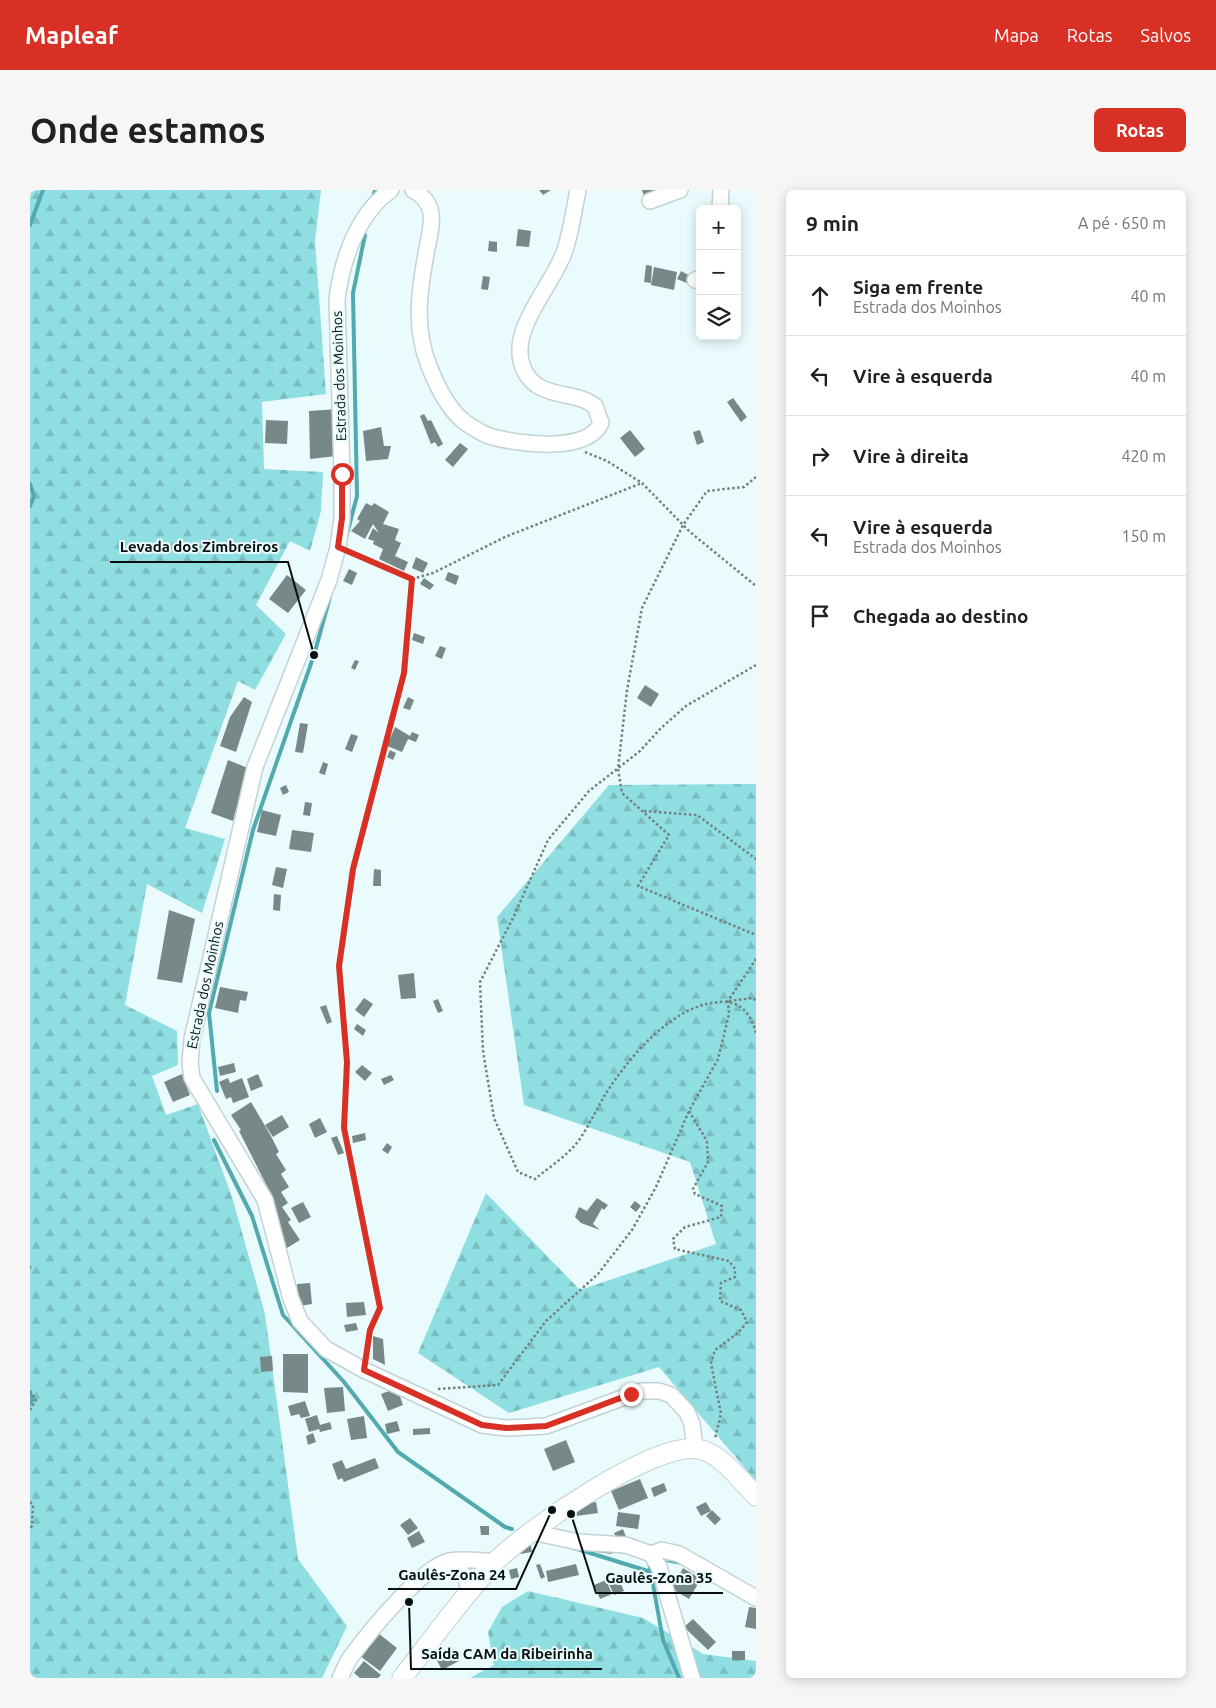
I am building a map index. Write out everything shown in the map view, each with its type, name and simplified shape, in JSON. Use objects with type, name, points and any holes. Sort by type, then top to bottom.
[{"type":"main road","points":[[402,1678],[496,1562],[532,1532],[579,1499],[630,1469],[676,1449],[703,1451],[724,1464],[756,1496]]},
{"type":"street","name":"Estrada dos Moinhos","points":[[391,190],[373,207],[348,248],[341,271],[337,299],[342,474],[342,518],[338,547],[329,580],[255,766],[192,1039],[190,1062],[192,1078],[201,1096],[265,1200],[290,1299],[300,1321],[326,1349],[364,1370],[482,1425],[526,1429],[566,1420],[641,1391],[658,1391],[671,1395],[687,1412],[703,1451]]},
{"type":"street","points":[[413,190],[427,202],[432,216],[420,295],[419,335],[431,371],[452,408],[464,422],[486,435],[507,441],[570,444],[585,439],[598,430],[601,423],[595,406],[578,397],[536,386],[522,366],[520,337],[565,250],[578,190]]},
{"type":"street","points":[[650,201],[680,190]]},
{"type":"street","points":[[720,205],[721,190]]},
{"type":"street","points":[[532,1532],[578,1542],[626,1545],[651,1554],[659,1567],[692,1678]]},
{"type":"street","points":[[651,1554],[662,1550],[679,1554],[756,1598]]},
{"type":"street","points":[[340,1678],[351,1655],[415,1583],[438,1566],[449,1561],[496,1562]]},
{"type":"street","points":[[438,1566],[454,1566],[465,1576],[470,1592]]},
{"type":"path","points":[[30,194],[32,190]]},
{"type":"path","points":[[582,450],[607,461],[642,482],[683,525],[756,586]]},
{"type":"path","points":[[756,477],[744,487],[707,491],[683,525],[642,608],[627,690],[618,769],[622,793],[669,835],[638,886],[756,936]]},
{"type":"path","points":[[338,547],[412,579],[433,573],[505,537],[642,482]]},
{"type":"path","points":[[364,1370],[370,1330],[380,1308],[344,1128],[347,1062],[339,966],[353,869],[404,673],[412,579]]},
{"type":"path","points":[[756,665],[686,706],[661,728],[640,751],[589,791],[548,840],[514,918],[480,982],[483,1051],[494,1118],[518,1172],[535,1179],[576,1144],[606,1093],[634,1056],[672,1019],[702,1005],[753,998],[756,1001]]},
{"type":"path","points":[[642,811],[697,815],[756,859]]},
{"type":"path","points":[[420,1396],[424,1390],[498,1385],[546,1321],[598,1274],[632,1230],[656,1187],[689,1111],[718,1059],[728,1014],[728,1001],[756,959]]},
{"type":"path","points":[[728,1001],[744,1010],[754,1023],[756,1033]]},
{"type":"path","points":[[689,1111],[706,1141],[708,1162],[693,1189],[695,1194],[722,1206],[721,1218],[685,1227],[673,1239],[675,1249],[729,1260],[735,1269],[735,1277],[721,1283],[720,1301],[740,1310],[747,1322],[740,1332],[715,1350],[711,1363],[721,1414],[703,1451]]},
{"type":"path","points":[[30,1391],[36,1400],[30,1410]]},
{"type":"path","points":[[30,1502],[33,1505],[32,1526],[30,1528]]},
{"type":"green space","points":[[30,190],[321,190],[315,241],[326,394],[262,402],[264,469],[323,472],[321,511],[310,551],[290,541],[256,605],[286,634],[255,690],[238,681],[185,828],[225,839],[202,913],[147,884],[125,1005],[177,1031],[178,1065],[152,1076],[166,1115],[198,1104],[232,1197],[265,1314],[298,1559],[347,1626],[322,1678],[30,1678]]},
{"type":"green space","points":[[756,784],[756,1481],[659,1367],[509,1413],[418,1353],[486,1193],[580,1290],[716,1244],[690,1162],[524,1105],[497,917],[609,785]]},
{"type":"green space","points":[[528,1591],[643,1618],[703,1654],[756,1661],[756,1678],[470,1678],[494,1665],[488,1632],[502,1607]]},
{"type":"building","points":[[539,190],[551,190],[543,195]]},
{"type":"building","points":[[642,190],[658,190],[659,192],[644,196]]},
{"type":"building","points":[[518,229],[531,231],[529,247],[516,246]]},
{"type":"building","points":[[489,241],[497,242],[497,252],[488,251]]},
{"type":"building","points":[[646,265],[652,266],[651,283],[644,282]]},
{"type":"building","points":[[654,267],[677,272],[674,290],[651,285]]},
{"type":"building","points":[[681,271],[692,277],[689,284],[677,279]]},
{"type":"building","points":[[483,276],[490,277],[488,290],[481,289]]},
{"type":"building","points":[[733,398],[747,417],[741,422],[727,402]]},
{"type":"building","points":[[339,409],[337,456],[310,459],[309,411]]},
{"type":"building","points":[[424,414],[428,421],[431,420],[443,444],[438,447],[435,442],[431,444],[420,416]]},
{"type":"building","points":[[266,420],[288,421],[287,444],[265,443]]},
{"type":"building","points":[[381,427],[384,446],[391,446],[388,459],[366,461],[363,431]]},
{"type":"building","points":[[630,430],[645,449],[635,457],[620,438]]},
{"type":"building","points":[[700,430],[704,442],[697,445],[693,432]]},
{"type":"building","points":[[460,443],[468,449],[453,467],[445,460]]},
{"type":"building","points":[[366,503],[372,506],[374,503],[389,512],[383,524],[399,529],[395,540],[401,543],[395,556],[408,562],[404,571],[379,559],[383,549],[373,544],[374,541],[368,539],[373,528],[379,533],[373,524],[365,539],[351,531],[360,521],[357,519]]},
{"type":"building","points":[[416,557],[428,563],[423,573],[412,568]]},
{"type":"building","points":[[349,569],[357,573],[352,585],[343,581]]},
{"type":"building","points":[[448,572],[459,576],[456,585],[445,580]]},
{"type":"building","points":[[287,575],[306,590],[288,613],[269,599]]},
{"type":"building","points":[[424,578],[434,585],[430,590],[420,584]]},
{"type":"building","points":[[414,633],[425,637],[423,644],[412,640]]},
{"type":"building","points":[[440,646],[446,648],[442,659],[435,656]]},
{"type":"building","points":[[355,660],[359,661],[355,670],[351,668]]},
{"type":"building","points":[[645,685],[659,694],[651,707],[637,698]]},
{"type":"building","points":[[244,697],[252,702],[236,752],[220,746],[230,717]]},
{"type":"building","points":[[408,697],[414,700],[410,710],[403,708]]},
{"type":"building","points":[[300,723],[308,724],[303,753],[295,752]]},
{"type":"building","points":[[395,727],[410,736],[412,732],[419,735],[416,742],[408,739],[402,752],[387,746]]},
{"type":"building","points":[[351,734],[358,736],[352,752],[345,749]]},
{"type":"building","points":[[390,750],[396,753],[393,760],[387,757]]},
{"type":"building","points":[[228,760],[248,768],[233,821],[211,813]]},
{"type":"building","points":[[323,762],[328,764],[325,775],[319,773]]},
{"type":"building","points":[[286,785],[289,792],[283,795],[280,788]]},
{"type":"building","points":[[305,802],[312,803],[310,816],[303,815]]},
{"type":"building","points":[[262,810],[281,815],[276,836],[257,832]]},
{"type":"building","points":[[292,830],[314,833],[311,852],[289,849]]},
{"type":"building","points":[[276,867],[287,869],[283,888],[272,885]]},
{"type":"building","points":[[374,869],[381,870],[381,886],[373,886]]},
{"type":"building","points":[[274,894],[281,895],[280,911],[273,910]]},
{"type":"building","points":[[169,910],[195,919],[182,983],[157,979]]},
{"type":"building","points":[[414,973],[416,998],[401,999],[398,975]]},
{"type":"building","points":[[220,987],[248,992],[246,1001],[240,1000],[238,1013],[215,1008]]},
{"type":"building","points":[[364,998],[373,1004],[364,1017],[355,1010]]},
{"type":"building","points":[[438,999],[443,1011],[438,1013],[433,1001]]},
{"type":"building","points":[[326,1005],[332,1022],[327,1024],[320,1007]]},
{"type":"building","points":[[357,1024],[366,1030],[363,1036],[354,1029]]},
{"type":"building","points":[[234,1063],[236,1072],[220,1076],[218,1067]]},
{"type":"building","points":[[362,1065],[372,1073],[365,1081],[355,1072]]},
{"type":"building","points":[[182,1074],[190,1095],[173,1102],[164,1082]]},
{"type":"building","points":[[258,1074],[263,1086],[251,1091],[247,1079]]},
{"type":"building","points":[[391,1075],[394,1080],[384,1085],[381,1079]]},
{"type":"building","points":[[228,1078],[230,1083],[242,1078],[249,1097],[233,1103],[231,1097],[226,1099],[219,1082]]},
{"type":"building","points":[[251,1102],[271,1136],[279,1152],[276,1154],[286,1170],[281,1174],[289,1187],[281,1192],[288,1203],[282,1207],[291,1220],[288,1222],[300,1240],[287,1248],[277,1233],[281,1230],[271,1214],[277,1211],[269,1198],[271,1194],[239,1131],[241,1130],[231,1115]]},
{"type":"building","points":[[282,1115],[289,1127],[273,1137],[265,1125]]},
{"type":"building","points":[[320,1118],[327,1132],[315,1138],[309,1124]]},
{"type":"building","points":[[365,1133],[366,1140],[353,1143],[352,1136]]},
{"type":"building","points":[[337,1136],[344,1153],[338,1155],[331,1138]]},
{"type":"building","points":[[387,1143],[392,1147],[388,1154],[382,1150]]},
{"type":"building","points":[[597,1198],[608,1205],[604,1210],[602,1208],[593,1224],[600,1230],[581,1223],[575,1217],[579,1207],[587,1211]]},
{"type":"building","points":[[635,1201],[641,1206],[636,1212],[630,1207]]},
{"type":"building","points":[[303,1202],[311,1217],[299,1223],[291,1208]]},
{"type":"building","points":[[310,1283],[312,1304],[299,1306],[297,1284]]},
{"type":"building","points":[[364,1302],[366,1315],[347,1317],[346,1303]]},
{"type":"building","points":[[356,1323],[358,1330],[346,1332],[344,1325]]},
{"type":"building","points":[[373,1336],[383,1339],[385,1365],[373,1359]]},
{"type":"building","points":[[283,1354],[308,1354],[308,1393],[283,1392]]},
{"type":"building","points":[[272,1356],[273,1371],[261,1372],[260,1357]]},
{"type":"building","points":[[343,1387],[345,1411],[327,1413],[324,1388]]},
{"type":"building","points":[[397,1388],[403,1405],[388,1411],[381,1394]]},
{"type":"building","points":[[305,1401],[310,1416],[301,1418],[299,1414],[291,1416],[288,1406]]},
{"type":"building","points":[[317,1415],[320,1425],[330,1422],[332,1429],[320,1432],[319,1429],[309,1432],[305,1419]]},
{"type":"building","points":[[364,1416],[367,1438],[351,1440],[347,1419]]},
{"type":"building","points":[[397,1421],[400,1431],[387,1434],[385,1424]]},
{"type":"building","points":[[430,1428],[430,1434],[413,1435],[413,1429]]},
{"type":"building","points":[[313,1433],[316,1442],[308,1445],[306,1436]]},
{"type":"building","points":[[566,1440],[575,1462],[553,1471],[544,1449]]},
{"type":"building","points":[[375,1458],[379,1468],[344,1482],[342,1478],[338,1480],[332,1464],[342,1460],[346,1469]]},
{"type":"building","points":[[640,1479],[648,1498],[619,1510],[611,1491]]},
{"type":"building","points":[[664,1483],[667,1491],[654,1497],[651,1488]]},
{"type":"building","points":[[596,1502],[598,1513],[576,1516],[575,1505]]},
{"type":"building","points":[[706,1502],[711,1511],[701,1516],[696,1507]]},
{"type":"building","points":[[712,1510],[721,1519],[715,1525],[706,1516]]},
{"type":"building","points":[[618,1512],[640,1515],[638,1529],[616,1526]]},
{"type":"building","points":[[410,1518],[418,1528],[408,1535],[400,1525]]},
{"type":"building","points":[[480,1526],[489,1526],[489,1535],[481,1535]]},
{"type":"building","points":[[623,1529],[626,1537],[617,1540],[614,1533]]},
{"type":"building","points":[[419,1531],[425,1542],[412,1548],[407,1538]]},
{"type":"building","points":[[530,1542],[532,1552],[520,1554],[518,1544]]},
{"type":"building","points":[[597,1547],[612,1548],[612,1554],[596,1552]]},
{"type":"building","points":[[540,1564],[545,1577],[541,1579],[536,1565]]},
{"type":"building","points":[[576,1564],[579,1575],[548,1582],[546,1571]]},
{"type":"building","points":[[517,1568],[519,1577],[511,1579],[509,1570]]},
{"type":"building","points":[[683,1568],[701,1579],[689,1599],[672,1589]]},
{"type":"building","points":[[617,1575],[624,1591],[614,1595],[607,1580]]},
{"type":"building","points":[[606,1580],[612,1594],[600,1599],[594,1585]]},
{"type":"building","points":[[749,1607],[756,1608],[756,1629],[745,1627]]},
{"type":"building","points":[[693,1619],[716,1642],[708,1650],[684,1627]]},
{"type":"building","points":[[378,1633],[397,1648],[380,1671],[360,1656]]},
{"type":"building","points":[[452,1648],[459,1661],[442,1670],[435,1657]]},
{"type":"building","points":[[732,1651],[745,1651],[745,1660],[732,1660]]},
{"type":"building","points":[[364,1661],[381,1675],[378,1678],[360,1678],[354,1673]]},
{"type":"waterway","points":[[30,225],[43,190]]},
{"type":"waterway","points":[[374,194],[375,190]]},
{"type":"waterway","points":[[347,534],[357,496],[353,293],[365,235]]},
{"type":"waterway","points":[[30,484],[34,496],[30,506]]},
{"type":"waterway","points":[[217,1091],[209,1013],[253,830],[314,655],[330,597]]},
{"type":"waterway","points":[[214,1140],[252,1216],[283,1315],[344,1382],[398,1452],[505,1527],[512,1529]]},
{"type":"waterway","points":[[30,1394],[33,1399],[30,1404]]},
{"type":"waterway","points":[[574,1548],[651,1572]]},
{"type":"waterway","points":[[667,1560],[682,1563]]},
{"type":"waterway","points":[[649,1562],[663,1640],[679,1678]]},
{"type":"place","name":"Levada dos Zimbreiros","points":[[314,655]]},
{"type":"place","name":"Gaulês-Zona 24","points":[[552,1510]]},
{"type":"place","name":"Gaulês-Zona 35","points":[[571,1514]]},
{"type":"place","name":"Saída CAM da Ribeirinha","points":[[409,1602]]},
{"type":"route","points":[[342,474],[342,518],[338,547],[412,579],[412,600],[404,673],[376,772],[353,869],[339,966],[347,1062],[344,1128],[363,1212],[380,1308],[370,1330],[364,1370],[482,1425],[506,1428],[526,1429],[546,1426],[631,1394]]}]
